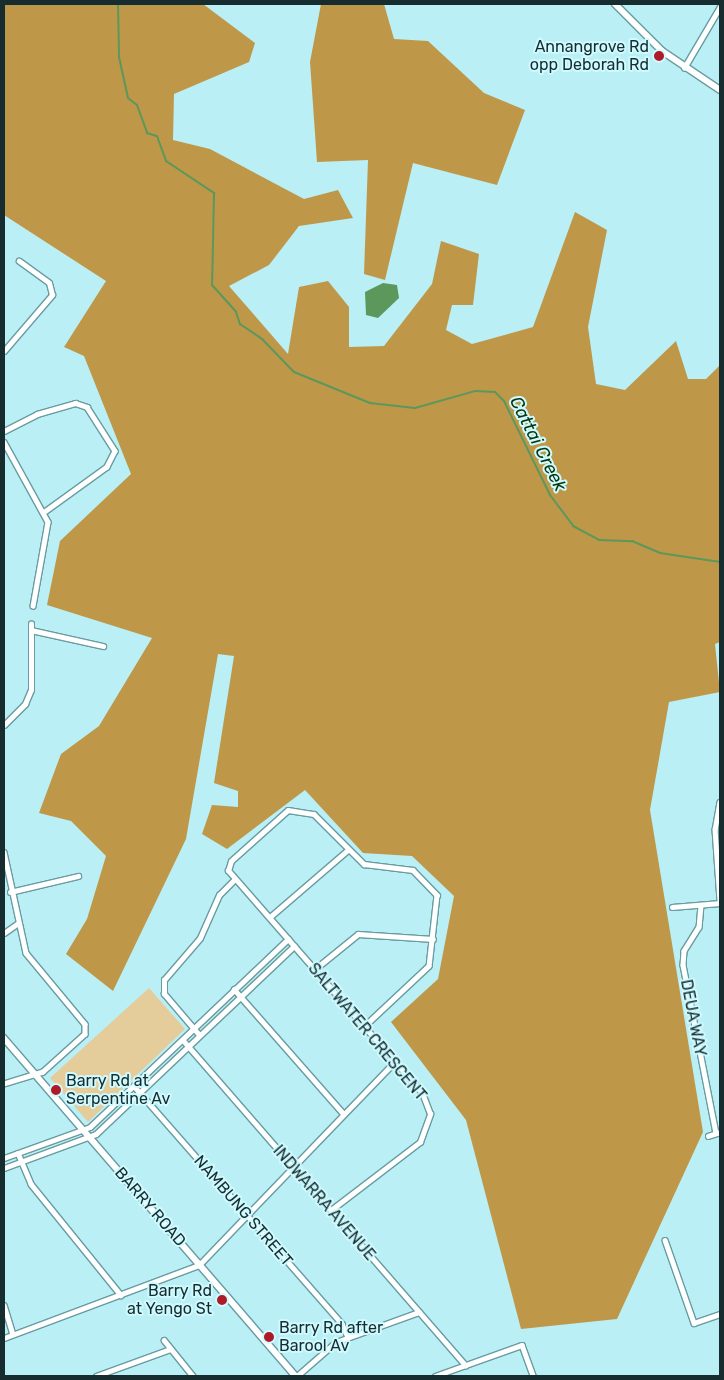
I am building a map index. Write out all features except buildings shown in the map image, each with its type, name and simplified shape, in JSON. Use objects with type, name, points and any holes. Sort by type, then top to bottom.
[{"type":"main road","points":[[615,4],[684,69],[720,90]]},
{"type":"street","points":[[684,69],[720,7]]},
{"type":"street","points":[[4,351],[52,295],[49,283],[19,261]]},
{"type":"street","points":[[4,431],[37,414],[75,403],[87,407],[115,451],[108,467],[46,511]]},
{"type":"street","points":[[4,442],[46,511],[49,530],[33,606]]},
{"type":"street","points":[[4,725],[25,704],[31,690],[32,624]]},
{"type":"street","points":[[31,630],[103,646]]},
{"type":"street","points":[[672,907],[720,902],[718,817],[720,802]]},
{"type":"street","name":"SALTWATER CRESCENT","points":[[331,1210],[420,1142],[428,1130],[428,1102],[395,1061],[270,917],[234,880],[228,868],[288,810],[314,814],[348,850]]},
{"type":"street","points":[[270,917],[348,850],[364,864],[404,866],[419,874],[437,895],[434,939],[425,973],[365,1026]]},
{"type":"street","points":[[4,852],[5,866],[17,924],[34,965],[84,1024],[81,1040],[43,1072],[34,1073],[4,1084]]},
{"type":"street","points":[[10,892],[78,876]]},
{"type":"street","points":[[199,1035],[164,994],[164,980],[200,938],[219,895],[234,880]]},
{"type":"street","name":"DEUA WAY","points":[[701,905],[699,928],[684,951],[683,965],[718,1133]]},
{"type":"street","points":[[4,933],[17,924]]},
{"type":"street","points":[[314,969],[358,934],[434,939]]},
{"type":"street","points":[[4,1158],[84,1130],[134,1086],[288,939]]},
{"type":"street","points":[[4,1168],[89,1136],[140,1093],[239,996],[294,946]]},
{"type":"street","points":[[234,989],[343,1113]]},
{"type":"street","name":"BARRY ROAD","points":[[4,1038],[297,1376]]},
{"type":"street","name":"INDWARRA AVENUE","points":[[183,1040],[466,1365]]},
{"type":"street","points":[[4,1338],[199,1265],[395,1061]]},
{"type":"street","name":"NAMBUNG STREET","points":[[134,1086],[247,1214],[348,1337]]},
{"type":"street","points":[[708,1136],[718,1133]]},
{"type":"street","points":[[18,1153],[31,1184],[122,1295]]},
{"type":"street","points":[[665,1240],[694,1323],[720,1314]]},
{"type":"street","points":[[4,1305],[14,1334]]},
{"type":"street","points":[[297,1376],[348,1337],[419,1312]]},
{"type":"street","points":[[164,1340],[193,1376]]},
{"type":"street","points":[[434,1376],[522,1345],[533,1376]]},
{"type":"street","points":[[96,1376],[170,1349]]},
{"type":"shaded area","points":[[4,4],[203,4],[255,43],[249,62],[174,94],[173,140],[210,149],[304,199],[338,190],[353,218],[299,226],[269,265],[229,286],[288,354],[299,287],[328,281],[349,307],[349,347],[384,346],[432,284],[441,241],[479,254],[473,305],[452,305],[446,330],[472,344],[533,327],[575,212],[607,230],[588,327],[596,384],[625,390],[676,341],[688,379],[706,379],[720,365],[720,642],[715,644],[720,692],[669,702],[650,810],[703,1132],[617,1319],[521,1329],[466,1120],[391,1022],[438,979],[454,896],[412,856],[363,853],[305,790],[227,849],[202,834],[212,805],[238,807],[238,791],[214,783],[234,656],[218,654],[186,839],[113,991],[66,954],[87,919],[106,856],[71,821],[39,813],[61,754],[99,726],[152,638],[47,605],[60,541],[131,474],[84,356],[64,347],[106,281],[4,215]]},
{"type":"shaded area","points":[[321,4],[384,4],[394,39],[428,41],[484,93],[525,110],[497,185],[413,163],[385,280],[364,274],[368,160],[317,162],[310,62]]},
{"type":"shaded area","points":[[383,283],[397,285],[399,298],[378,318],[366,315],[365,292]]},
{"type":"shaded area","points":[[149,988],[185,1029],[88,1122],[50,1078]]},
{"type":"waterway","name":"Cattai Creek","points":[[118,4],[119,57],[128,98],[137,105],[147,133],[157,136],[166,161],[214,193],[212,285],[236,312],[240,324],[262,339],[294,372],[370,403],[415,408],[475,391],[495,392],[504,401],[550,495],[573,526],[599,540],[632,541],[660,553],[720,562]]},
{"type":"place","name":"Annangrove Rd opp Deborah Rd","points":[[659,56]]},
{"type":"place","name":"Barry Rd at Serpentine Av","points":[[56,1090]]},
{"type":"place","name":"Barry Rd at Yengo St","points":[[222,1300]]},
{"type":"place","name":"Barry Rd after Barool Av","points":[[269,1337]]}]
